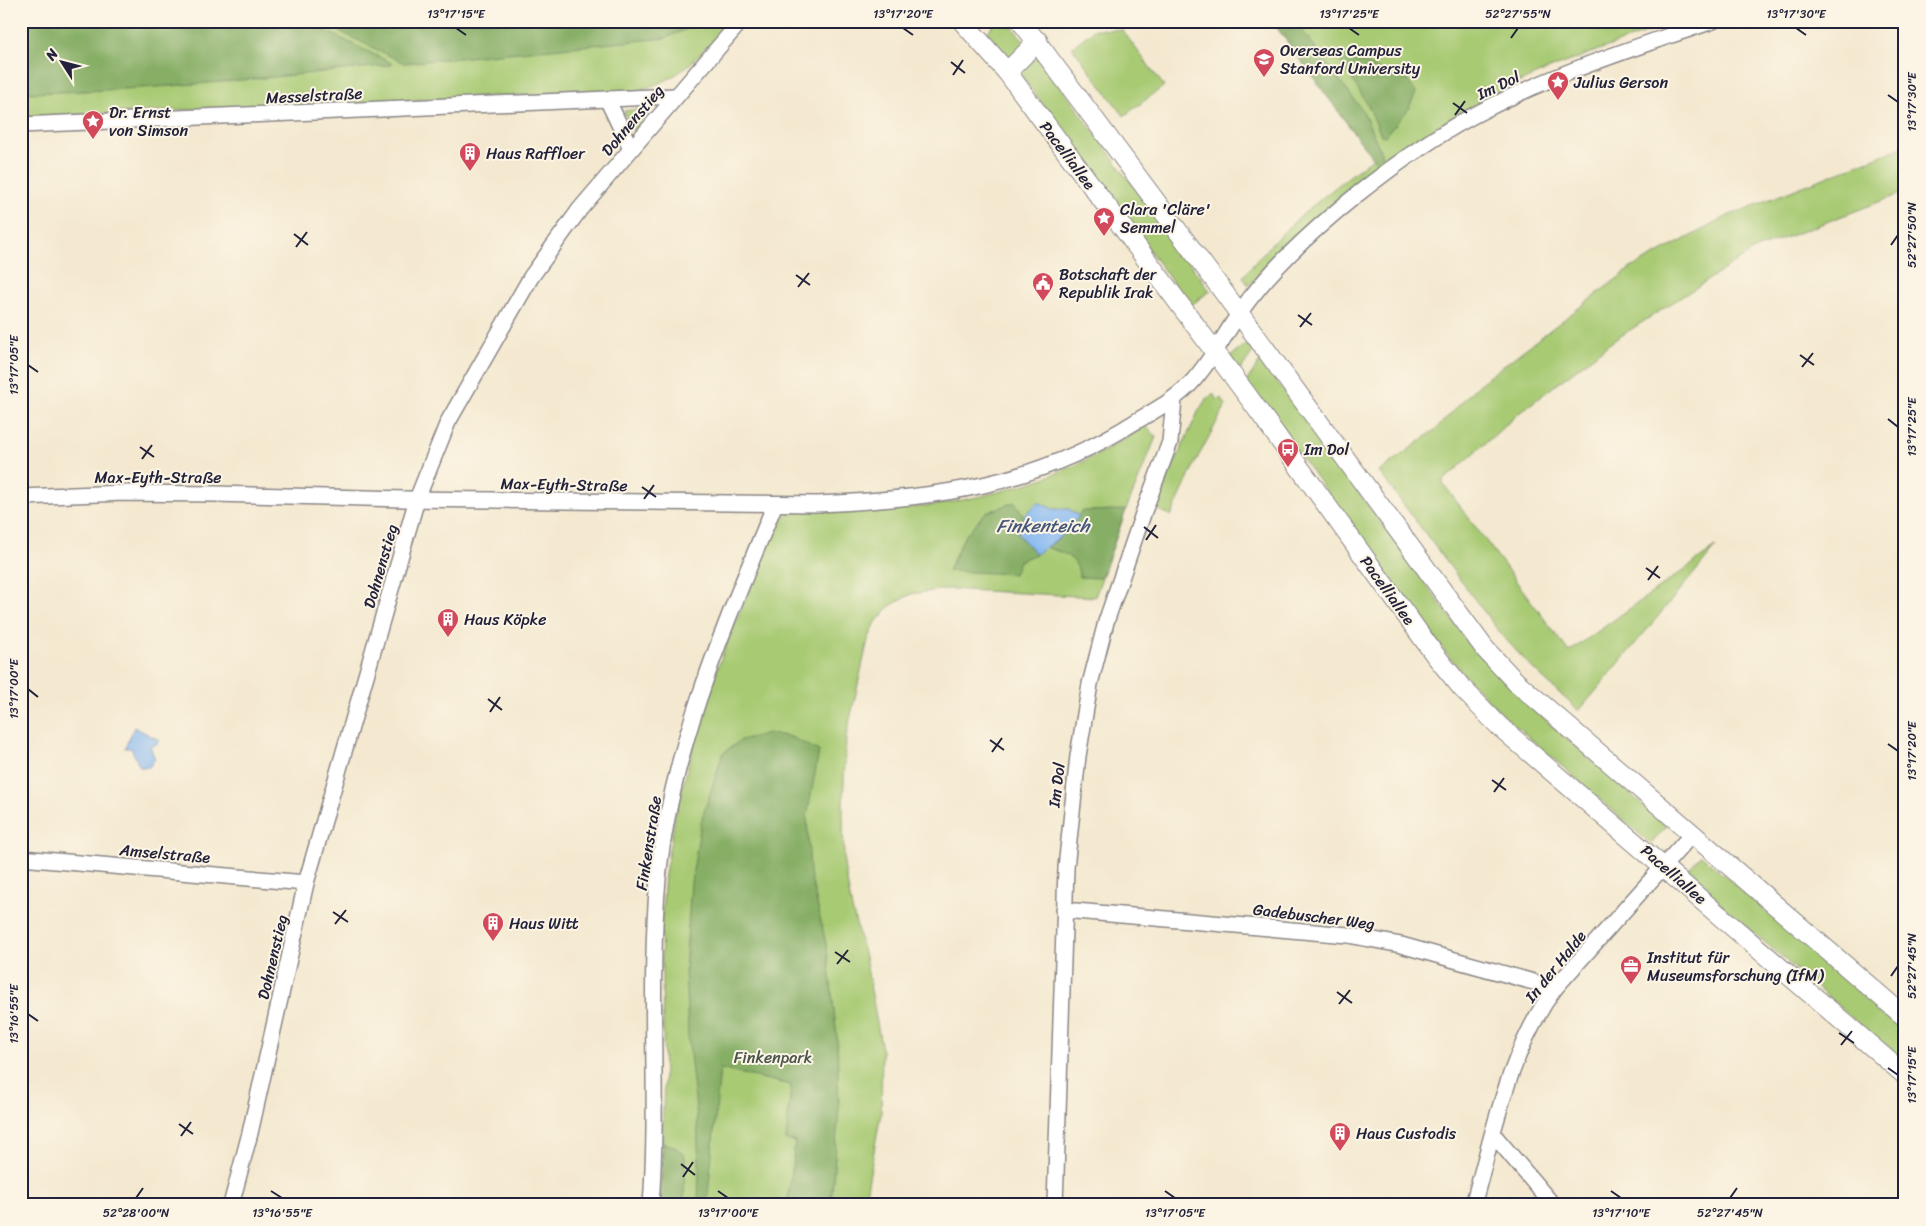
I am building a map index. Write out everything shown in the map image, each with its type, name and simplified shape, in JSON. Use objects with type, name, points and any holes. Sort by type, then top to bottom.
[{"type":"street","name":"Dohnenstieg","points":[[231,1205],[250,1133],[306,883],[417,499],[448,422],[531,277],[580,209],[741,21]]},
{"type":"street","points":[[1021,21],[1485,649],[1515,681],[1905,1017]]},
{"type":"street","name":"Im Dol","points":[[1055,1205],[1064,910],[1070,810],[1090,684],[1118,584],[1170,442],[1174,399],[1192,382],[1252,296],[1316,229],[1357,194],[1437,138],[1485,110],[1573,70],[1713,21]]},
{"type":"street","name":"Pacelliallee","points":[[973,25],[1214,350],[1435,655],[1462,688],[1499,726],[1664,865],[1905,1075]]},
{"type":"street","points":[[1007,72],[1038,42]]},
{"type":"street","name":"Messelstraße","points":[[21,125],[608,101],[675,96]]},
{"type":"street","points":[[608,101],[631,149]]},
{"type":"street","name":"Max-Eyth-Straße","points":[[21,497],[133,493],[775,504],[876,502],[940,495],[999,483],[1066,460],[1087,450],[1174,399]]},
{"type":"street","name":"Finkenstraße","points":[[651,1205],[654,1160],[652,960],[659,878],[668,815],[702,688],[775,504]]},
{"type":"street","name":"In der Halde","points":[[1473,1205],[1507,1085],[1524,1039],[1540,1010],[1555,988],[1692,833]]},
{"type":"street","name":"Amselstraße","points":[[21,858],[306,883]]},
{"type":"street","name":"Gadebuscher Weg","points":[[1064,910],[1348,934],[1400,945],[1555,988]]},
{"type":"street","points":[[1493,1134],[1553,1205]]},
{"type":"green space","points":[[21,21],[729,21],[690,64],[668,79],[639,90],[21,117]]},
{"type":"green space","points":[[21,21],[306,21],[391,63],[391,65],[160,87],[21,93]]},
{"type":"green space","points":[[319,21],[705,21],[666,38],[404,63]]},
{"type":"green space","points":[[998,21],[1007,21],[1025,42],[1009,58],[987,32]]},
{"type":"green space","points":[[1272,21],[1680,21],[1533,76],[1476,104],[1440,125],[1405,148],[1339,199],[1249,286],[1243,277],[1272,244],[1321,199],[1373,158]]},
{"type":"green space","points":[[1272,21],[1295,21],[1364,113],[1385,162],[1379,167]]},
{"type":"green space","points":[[1095,29],[1122,30],[1164,86],[1124,116],[1072,47]]},
{"type":"green space","points":[[1036,53],[1210,291],[1190,306],[1018,71]]},
{"type":"green space","points":[[1345,56],[1408,81],[1416,93],[1407,111],[1385,136],[1381,135],[1368,105],[1340,61],[1341,57]]},
{"type":"green space","points":[[648,107],[650,110],[634,131],[631,130],[624,111]]},
{"type":"green space","points":[[1905,146],[1905,192],[1756,249],[1613,341],[1519,413],[1442,482],[1569,652],[1716,547],[1579,711],[1535,671],[1500,633],[1379,472],[1436,429],[1478,385],[1631,268],[1730,215]]},
{"type":"green space","points":[[1245,345],[1250,346],[1254,350],[1239,372],[1230,357]]},
{"type":"green space","points":[[1261,360],[1472,647],[1527,704],[1667,826],[1651,844],[1500,712],[1465,676],[1435,639],[1246,382]]},
{"type":"green space","points":[[1213,394],[1218,400],[1221,398],[1226,405],[1197,459],[1171,516],[1154,508],[1198,412],[1206,399]]},
{"type":"green space","name":"Finkenpark","points":[[1145,425],[1156,437],[1126,510],[1095,597],[948,589],[911,594],[890,606],[876,622],[868,640],[846,737],[843,806],[844,865],[852,909],[865,957],[882,1050],[881,1113],[864,1205],[660,1205],[664,1080],[661,924],[665,874],[675,816],[702,712],[728,639],[779,521],[796,511],[816,509],[870,511],[920,507],[1013,488],[1041,479],[1095,456]]},
{"type":"green space","points":[[1015,502],[1024,516],[1018,534],[1036,554],[1019,561],[1014,574],[948,571],[964,537],[985,513]]},
{"type":"green space","points":[[1126,510],[1101,578],[1079,577],[1076,565],[1069,557],[1047,548],[1063,535],[1082,511]]},
{"type":"green space","points":[[768,733],[791,737],[819,751],[807,817],[810,873],[827,948],[837,1037],[839,1108],[831,1205],[787,1205],[795,1142],[786,1140],[791,1085],[720,1069],[707,1205],[698,1205],[697,1118],[688,1036],[685,969],[691,882],[702,818],[723,753],[741,740]]},
{"type":"green space","points":[[1701,855],[1905,1032],[1905,1064],[1685,873]]},
{"type":"green space","points":[[663,1142],[675,1147],[685,1156],[684,1205],[660,1205]]},
{"type":"water","name":"Finkenteich","points":[[1038,502],[1053,509],[1069,509],[1079,516],[1063,535],[1036,554],[1018,534],[1024,516]]},
{"type":"water","points":[[134,727],[159,740],[157,744],[150,746],[155,759],[149,767],[140,767],[131,748],[125,748]]},
{"type":"place","name":"Overseas Campus Stanford University","points":[[1264,78]]},
{"type":"place","name":"Julius Gerson","points":[[1558,101]]},
{"type":"place","name":"Dr. Ernst von Simson","points":[[93,140]]},
{"type":"place","name":"Haus Raffloer","points":[[470,172]]},
{"type":"place","name":"Clara 'Cläre' Semmel","points":[[1104,237]]},
{"type":"place","name":"Botschaft der Republik Irak","points":[[1043,302]]},
{"type":"place","name":"Im Dol","points":[[1288,468]]},
{"type":"place","name":"Haus Köpke","points":[[448,638]]},
{"type":"place","name":"Haus Witt","points":[[493,942]]},
{"type":"place","name":"Institut für Museumsforschung (IfM)","points":[[1631,985]]},
{"type":"place","name":"Haus Custodis","points":[[1340,1152]]}]
